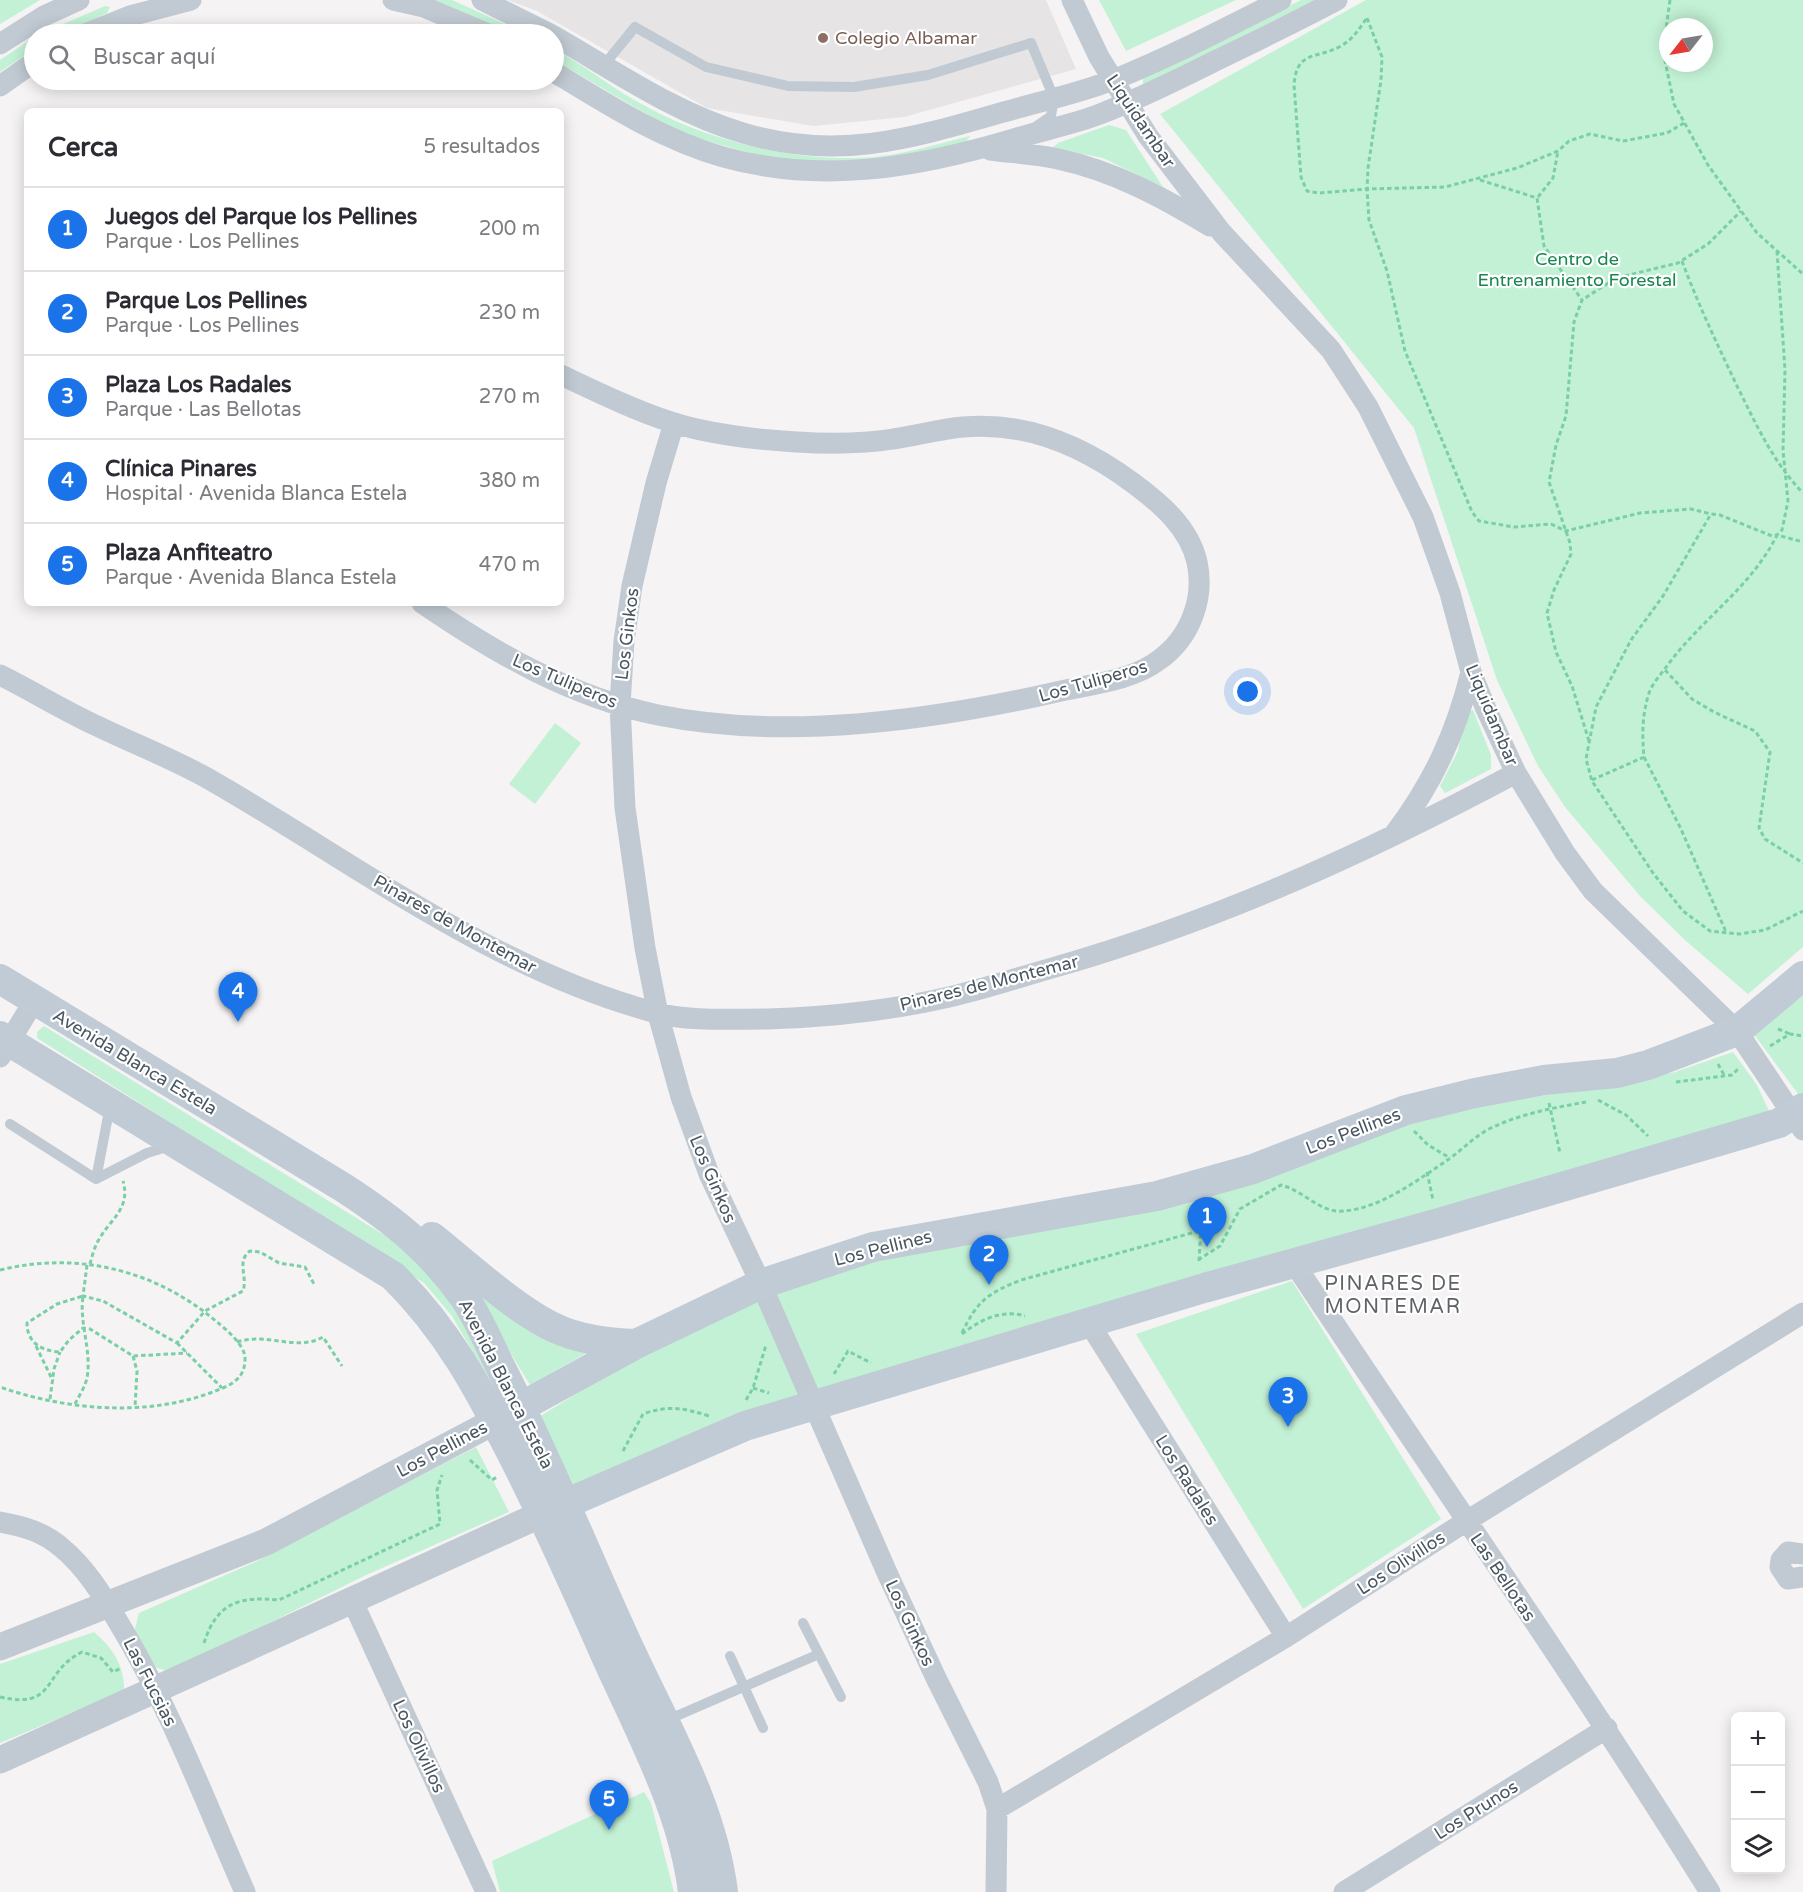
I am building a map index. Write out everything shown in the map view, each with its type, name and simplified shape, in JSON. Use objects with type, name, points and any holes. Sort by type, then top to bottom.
[{"type":"main road","name":"Los Pellines","points":[[508,1414],[636,1344],[761,1284],[873,1247],[949,1232],[1117,1205],[1205,1183],[1305,1150],[1406,1110],[1475,1093],[1544,1080],[1617,1073],[1638,1068],[1698,1048],[1737,1031],[1803,976]]},
{"type":"main road","name":"Avenida Blanca Estela","points":[[0,979],[34,1002],[385,1215],[399,1225],[443,1270],[466,1300],[508,1414],[663,1722],[705,1812],[723,1892]]},
{"type":"main road","name":"Avenida Blanca Estela","points":[[3,1045],[111,1103],[393,1276],[437,1323],[461,1358],[508,1414],[519,1467],[554,1508],[682,1836],[693,1892]]},
{"type":"main road","points":[[554,1508],[745,1426],[1089,1323],[1201,1274],[1294,1263],[1800,1118]]},
{"type":"main road","points":[[385,1215],[422,1229],[519,1305],[553,1328],[602,1342],[636,1344]]},
{"type":"street","points":[[31,24],[80,0]]},
{"type":"street","points":[[102,24],[127,8],[191,0]]},
{"type":"street","points":[[393,0],[424,7],[464,24]]},
{"type":"street","points":[[482,0],[530,24]]},
{"type":"street","name":"Liquidambar","points":[[1072,0],[1112,80],[1152,141],[1222,233],[1331,350],[1368,407],[1423,516],[1450,593],[1471,672],[1516,773],[1546,823],[1593,891],[1737,1031],[1800,1118]]},
{"type":"street","points":[[564,42],[668,102],[718,125],[771,140],[818,146],[858,146],[916,138],[1112,80],[1281,0]]},
{"type":"street","points":[[564,78],[630,119],[713,154],[757,165],[812,172],[854,172],[916,165],[983,149],[1097,115],[1127,104],[1338,0]]},
{"type":"street","points":[[0,44],[24,29]]},
{"type":"street","points":[[0,86],[24,69]]},
{"type":"street","name":"Liquidambar","points":[[983,149],[1057,159],[1092,168],[1167,200],[1222,233]]},
{"type":"street","name":"Los Tuliperos","points":[[426,606],[467,634],[516,662],[581,692],[620,705],[701,722],[780,726],[901,720],[1000,705],[1102,682],[1150,666],[1162,659],[1183,636],[1196,608],[1199,592],[1197,561],[1184,532],[1174,519],[1151,496],[1111,466],[1053,437],[989,426],[939,430],[891,440],[797,442],[674,423],[564,376]]},
{"type":"street","name":"Los Ginkos","points":[[674,423],[656,483],[632,586],[624,642],[620,705],[625,808],[645,948],[658,1014],[678,1087],[698,1146],[729,1220],[761,1284],[926,1658],[988,1782],[997,1809],[996,1892]]},
{"type":"street","name":"Pinares de Montemar","points":[[1392,837],[1420,800],[1437,770],[1455,728],[1471,672]]},
{"type":"street","name":"Pinares de Montemar","points":[[0,675],[89,722],[204,777],[490,947],[572,985],[658,1014],[747,1019],[798,1018],[898,1007],[948,998],[1130,946],[1317,873],[1516,773]]},
{"type":"street","points":[[3,1045],[34,1002]]},
{"type":"street","name":"Las Bellotas","points":[[1294,1263],[1465,1522],[1607,1728],[1710,1892]]},
{"type":"street","name":"Los Olivillos","points":[[997,1809],[1286,1637],[1465,1522],[1803,1313]]},
{"type":"street","name":"Los Radales","points":[[1089,1323],[1286,1637]]},
{"type":"street","name":"Los Pellines","points":[[0,1647],[266,1542],[508,1414]]},
{"type":"street","points":[[0,1760],[554,1508]]},
{"type":"street","name":"Las Fucsias","points":[[0,1522],[23,1526],[48,1537],[63,1548],[82,1567],[108,1605],[141,1659],[156,1689],[245,1892]]},
{"type":"street","points":[[1803,1554],[1788,1552],[1781,1560],[1780,1567],[1788,1579],[1803,1578]]},
{"type":"street","name":"Los Olivillos","points":[[352,1600],[486,1892]]},
{"type":"street","name":"Los Prunos","points":[[1344,1892],[1607,1728]]},
{"type":"lane","points":[[604,64],[635,27],[706,67],[788,86],[854,87],[928,75],[1031,44],[1054,98],[1052,116],[1017,139]]},
{"type":"lane","points":[[96,1179],[111,1103]]},
{"type":"lane","points":[[10,1124],[96,1179]]},
{"type":"lane","points":[[96,1179],[147,1153],[178,1144]]},
{"type":"lane","points":[[803,1623],[841,1697]]},
{"type":"lane","points":[[663,1722],[819,1654]]},
{"type":"lane","points":[[730,1656],[763,1728]]},
{"type":"path","points":[[1670,0],[1663,51],[1674,104],[1708,165],[1757,233],[1803,274]]},
{"type":"path","points":[[1684,123],[1667,133],[1623,141],[1590,134],[1569,141],[1558,151],[1517,168],[1478,180],[1425,189],[1367,189],[1319,193],[1307,191],[1301,177],[1293,85],[1295,71],[1302,60],[1339,47],[1355,36],[1367,18],[1382,57],[1367,189],[1369,220],[1387,271],[1405,351],[1472,512],[1479,521],[1514,527],[1551,524],[1566,531],[1640,513],[1691,510],[1720,515],[1760,533],[1803,542]]},
{"type":"path","points":[[1558,151],[1552,178],[1538,198],[1544,246],[1582,300]]},
{"type":"path","points":[[1478,180],[1538,198]]},
{"type":"path","points":[[1590,742],[1572,686],[1556,652],[1547,613],[1554,590],[1570,562],[1570,543],[1549,482],[1556,445],[1566,416],[1574,322],[1582,300],[1616,278],[1682,261],[1708,244],[1741,211]]},
{"type":"path","points":[[1726,933],[1681,829],[1644,757],[1642,728],[1650,690],[1680,648],[1748,582],[1782,530],[1788,501],[1783,450],[1785,370],[1777,251]]},
{"type":"path","points":[[1682,261],[1716,343],[1764,443],[1787,477],[1803,493]]},
{"type":"path","points":[[1711,514],[1663,596],[1631,640],[1596,707],[1586,759],[1592,780],[1653,873],[1683,911],[1710,931],[1738,934],[1765,930],[1803,911]]},
{"type":"path","points":[[1665,670],[1692,699],[1755,731],[1770,752],[1759,828],[1765,839],[1803,863]]},
{"type":"path","points":[[1592,780],[1644,757]]},
{"type":"path","points":[[1754,1055],[1790,1034],[1803,1036]]},
{"type":"path","points":[[1544,1080],[1560,1154]]},
{"type":"path","points":[[1201,1274],[1220,1246],[1240,1209],[1281,1185],[1298,1190],[1327,1210],[1343,1211],[1371,1204],[1450,1158],[1487,1130],[1513,1119],[1550,1109],[1598,1100],[1626,1115],[1646,1134],[1663,1157]]},
{"type":"path","points":[[1406,1110],[1416,1136],[1450,1158]]},
{"type":"path","points":[[75,1404],[88,1374],[81,1312],[88,1264],[98,1241],[117,1218],[124,1203],[125,1187],[118,1169]]},
{"type":"path","points":[[1201,1274],[1199,1231],[1205,1183]]},
{"type":"path","points":[[961,1335],[971,1313],[983,1298],[999,1288],[1199,1231]]},
{"type":"path","points":[[177,1343],[205,1311],[243,1291],[246,1282],[242,1262],[244,1255],[250,1251],[260,1252],[279,1263],[305,1267],[314,1284]]},
{"type":"path","points":[[0,1270],[35,1263],[88,1264],[139,1276],[168,1288],[205,1311],[237,1342],[245,1359],[241,1375],[233,1385],[178,1402],[135,1407],[75,1404],[0,1387]]},
{"type":"path","points":[[53,1381],[27,1331],[27,1323],[57,1304],[84,1296],[103,1301],[177,1343],[222,1388]]},
{"type":"path","points":[[744,1403],[753,1388],[775,1316]]},
{"type":"path","points":[[50,1399],[60,1352],[69,1340],[83,1328],[90,1329],[133,1356],[187,1353]]},
{"type":"path","points":[[237,1342],[249,1338],[269,1338],[299,1344],[323,1337],[342,1366]]},
{"type":"path","points":[[35,1345],[60,1352]]},
{"type":"path","points":[[133,1356],[137,1371],[135,1407]]},
{"type":"path","points":[[619,1455],[625,1449],[630,1434],[643,1414],[663,1407],[680,1407],[712,1417]]},
{"type":"path","points":[[463,1461],[471,1460],[492,1480],[519,1467]]},
{"type":"path","points":[[203,1646],[210,1625],[235,1602],[252,1597],[279,1600],[440,1524],[436,1490],[443,1472]]},
{"type":"path","points":[[0,1697],[28,1701],[43,1695],[66,1660],[82,1652],[101,1658],[112,1672],[141,1659]]},
{"type":"shaded area","name":"Colegio Albamar","points":[[507,0],[1046,0],[1076,69],[904,117],[813,126],[707,108],[564,26],[564,24],[560,24],[537,11]]},
{"type":"green space","points":[[0,0],[40,0],[0,24]]},
{"type":"green space","points":[[427,0],[452,0],[505,24],[484,24]]},
{"type":"green space","points":[[1099,0],[1236,0],[1126,51]]},
{"type":"green space","points":[[1301,0],[1316,0],[1143,85],[1143,78]]},
{"type":"green space","name":"Centro de Entrenamiento Forestal","points":[[1366,0],[1803,0],[1803,947],[1748,994],[1686,941],[1640,896],[1565,807],[1538,766],[1497,680],[1414,428],[1160,114]]},
{"type":"green space","points":[[105,6],[110,7],[107,13],[84,24],[63,24]]},
{"type":"green space","points":[[24,44],[24,56],[0,72],[0,60]]},
{"type":"green space","points":[[564,55],[635,100],[671,119],[721,138],[774,151],[828,157],[883,156],[970,136],[963,146],[857,166],[764,157],[679,133],[564,66]]},
{"type":"green space","points":[[1109,125],[1126,130],[1163,187],[1103,158],[1052,148],[1058,143]]},
{"type":"green space","points":[[1473,710],[1491,755],[1491,769],[1445,793],[1440,786],[1458,751],[1466,712]]},
{"type":"green space","points":[[555,723],[581,743],[535,804],[509,784]]},
{"type":"green space","points":[[1803,996],[1803,1096],[1801,1098],[1753,1033]]},
{"type":"green space","points":[[44,1026],[407,1249],[458,1302],[497,1394],[452,1316],[424,1283],[37,1038],[37,1032]]},
{"type":"green space","points":[[1733,1052],[1757,1085],[1769,1111],[571,1492],[539,1417],[672,1334],[839,1269],[1477,1105],[1614,1085],[1675,1072]]},
{"type":"green space","points":[[1292,1281],[1441,1519],[1303,1609],[1136,1334]]},
{"type":"green space","points":[[470,1286],[592,1350],[530,1385]]},
{"type":"green space","points":[[476,1447],[509,1512],[364,1576],[170,1672],[149,1665],[133,1637],[139,1613],[255,1562]]},
{"type":"green space","points":[[94,1632],[116,1658],[124,1682],[124,1691],[0,1743],[0,1664]]},
{"type":"green space","points":[[644,1792],[651,1803],[674,1892],[500,1892],[492,1861]]},
{"type":"place","name":"Colegio Albamar","points":[[823,38]]},
{"type":"place","name":"Clínica Pinares","points":[[238,1022]]},
{"type":"place","name":"Juegos del Parque los Pellines","points":[[1207,1247]]},
{"type":"place","name":"Parque Los Pellines","points":[[989,1285]]},
{"type":"place","name":"Plaza Los Radales","points":[[1288,1427]]},
{"type":"place","name":"Plaza Anfiteatro","points":[[609,1830]]},
{"type":"district","name":"PINARES DE MONTEMAR","points":[[1393,1294]]}]
